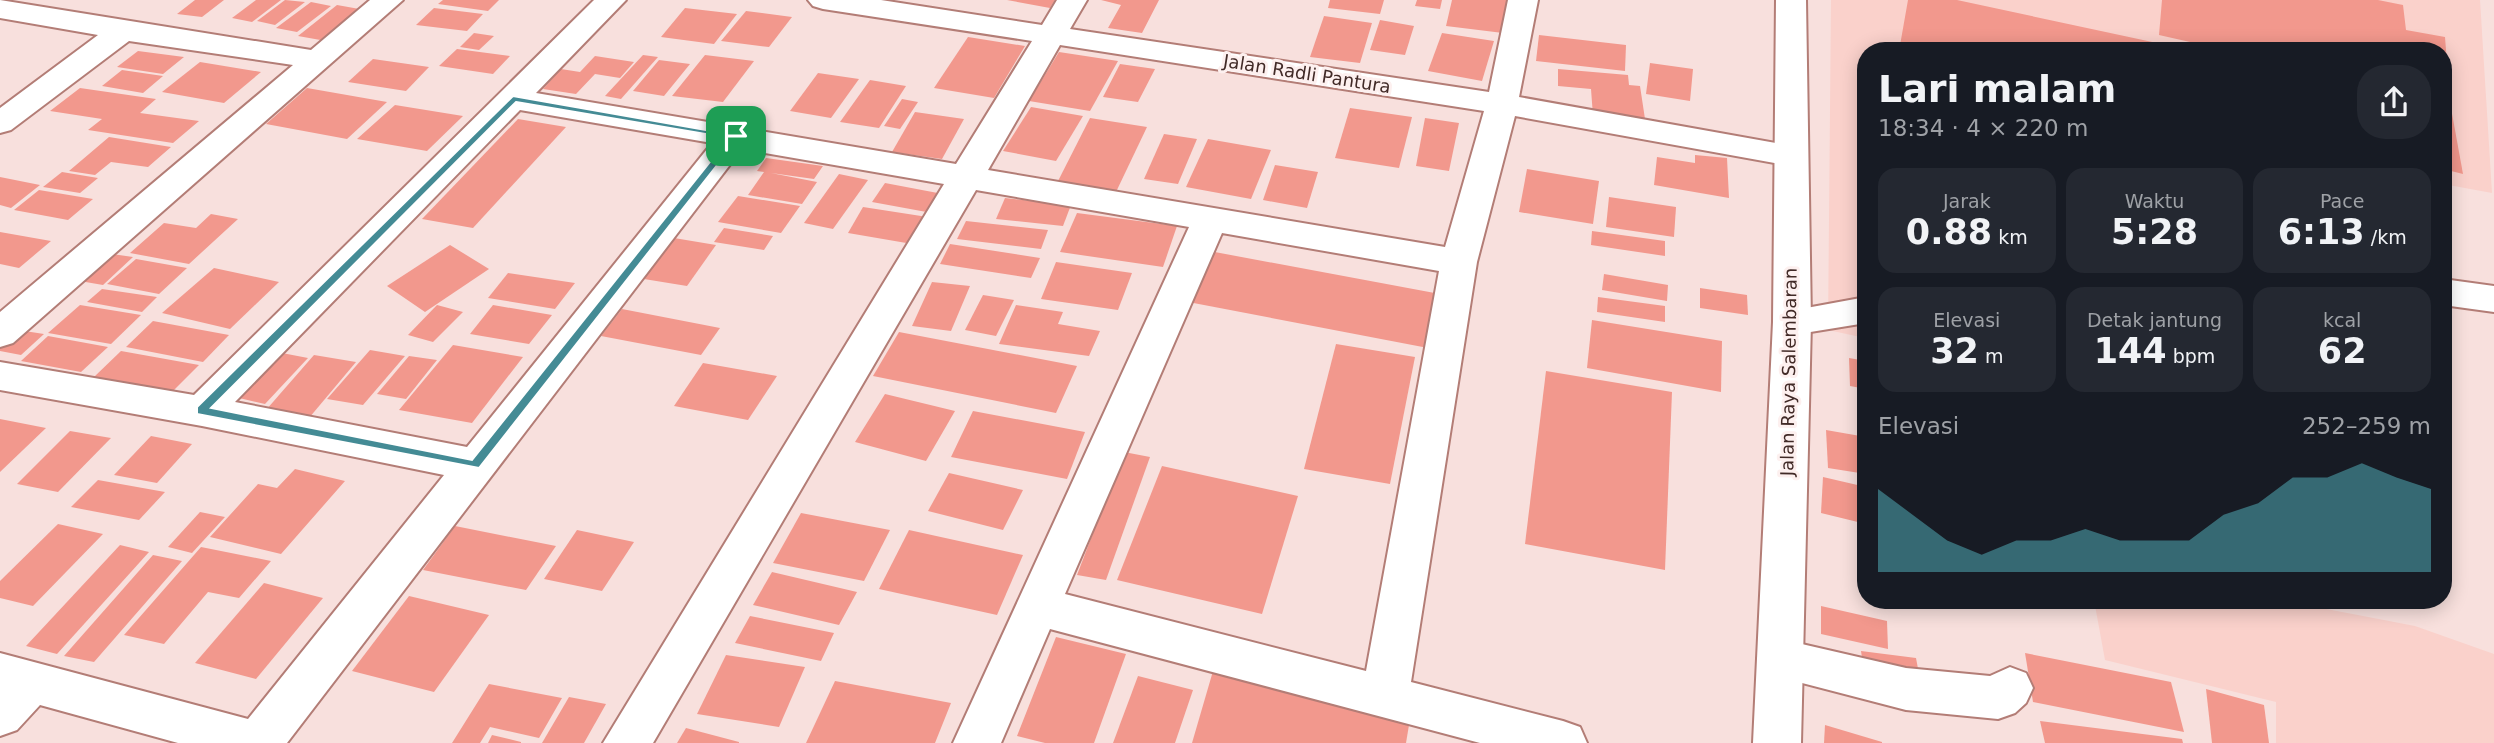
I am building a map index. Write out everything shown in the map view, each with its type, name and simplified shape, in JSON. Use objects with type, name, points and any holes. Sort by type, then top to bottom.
[{"type":"street","points":[[0,333],[388,0]]},
{"type":"street","points":[[202,411],[611,0]]},
{"type":"street","name":"Jalan Radli Pantura","points":[[822,0],[1502,104],[1791,155]]},
{"type":"street","points":[[627,743],[1072,0]]},
{"type":"street","points":[[1385,697],[1459,262],[1502,104],[1522,0]]},
{"type":"street","name":"Jalan Raya Salembaran","points":[[1777,743],[1792,322],[1791,0]]},
{"type":"street","points":[[0,9],[123,31],[318,60]]},
{"type":"street","points":[[0,123],[123,31]]},
{"type":"street","points":[[513,99],[965,178],[1211,217],[1459,262]]},
{"type":"street","points":[[0,715],[16,677],[258,743],[474,465],[736,136]]},
{"type":"street","points":[[976,743],[1211,217]]},
{"type":"street","points":[[2452,293],[2494,299]]},
{"type":"street","points":[[1792,322],[1857,311]]},
{"type":"street","points":[[0,376],[202,411],[474,465]]},
{"type":"street","points":[[1036,606],[1563,743]]},
{"type":"street","points":[[1780,659],[1906,689],[1998,698],[2010,688]]},
{"type":"shaded area","points":[[1831,0],[2480,0],[2492,193],[2452,186],[2452,42],[1857,42],[1857,336],[1828,330]]},
{"type":"shaded area","points":[[2096,609],[2327,609],[2415,626],[2494,654],[2494,743],[2276,743],[2276,702],[2105,660]]},
{"type":"building","points":[[195,0],[224,0],[202,17],[177,14]]},
{"type":"building","points":[[256,0],[281,0],[252,22],[232,18]]},
{"type":"building","points":[[285,0],[305,2],[275,25],[257,21]]},
{"type":"building","points":[[443,0],[499,0],[488,11],[438,4]]},
{"type":"building","points":[[1007,0],[1055,0],[1050,8]]},
{"type":"building","points":[[1101,0],[1159,0],[1142,33],[1108,28],[1121,5]]},
{"type":"building","points":[[1330,0],[1384,0],[1380,14],[1328,8]]},
{"type":"building","points":[[1417,0],[1442,0],[1440,9],[1415,6]]},
{"type":"building","points":[[1452,0],[1509,0],[1503,33],[1446,26]]},
{"type":"building","points":[[1908,0],[1957,0],[2152,42],[1901,42]]},
{"type":"building","points":[[2162,0],[2378,0],[2403,5],[2406,30],[2445,37],[2445,42],[2190,42],[2159,35]]},
{"type":"building","points":[[311,2],[331,6],[297,32],[276,28]]},
{"type":"building","points":[[337,5],[365,10],[326,41],[298,36]]},
{"type":"building","points":[[434,8],[483,14],[467,31],[416,25]]},
{"type":"building","points":[[685,8],[737,14],[714,44],[661,37]]},
{"type":"building","points":[[746,11],[792,17],[769,47],[721,41]]},
{"type":"building","points":[[1324,16],[1372,23],[1360,63],[1310,57]]},
{"type":"building","points":[[1380,20],[1414,26],[1405,55],[1370,50]]},
{"type":"building","points":[[474,33],[494,36],[479,50],[460,47]]},
{"type":"building","points":[[1442,33],[1494,41],[1482,81],[1428,71]]},
{"type":"building","points":[[1539,35],[1626,45],[1625,71],[1536,61]]},
{"type":"building","points":[[968,37],[1025,46],[994,98],[934,88]]},
{"type":"building","points":[[457,49],[510,56],[493,74],[439,66]]},
{"type":"building","points":[[138,51],[184,57],[163,74],[117,67]]},
{"type":"building","points":[[1059,52],[1118,61],[1090,111],[1029,101]]},
{"type":"building","points":[[643,55],[658,57],[621,99],[605,96]]},
{"type":"building","points":[[705,55],[754,61],[723,102],[672,96]]},
{"type":"building","points":[[595,56],[634,62],[620,78],[595,74],[576,94],[543,89],[561,69],[580,72]]},
{"type":"building","points":[[373,59],[429,67],[406,91],[348,82]]},
{"type":"building","points":[[659,60],[690,64],[664,96],[633,91]]},
{"type":"building","points":[[200,62],[261,72],[224,103],[162,92]]},
{"type":"building","points":[[1650,63],[1693,69],[1690,101],[1646,94]]},
{"type":"building","points":[[1120,64],[1155,69],[1138,102],[1103,97]]},
{"type":"building","points":[[1558,69],[1628,75],[1629,85],[1640,86],[1645,119],[1593,116],[1591,89],[1558,86]]},
{"type":"building","points":[[122,70],[163,76],[143,93],[102,86]]},
{"type":"building","points":[[818,73],[859,79],[831,118],[790,111]]},
{"type":"building","points":[[870,80],[906,86],[879,128],[840,122]]},
{"type":"building","points":[[80,88],[156,99],[140,113],[199,121],[173,143],[88,130],[102,119],[50,111]]},
{"type":"building","points":[[307,88],[387,102],[347,139],[266,124]]},
{"type":"building","points":[[902,99],[918,102],[900,129],[884,126]]},
{"type":"building","points":[[395,105],[463,116],[427,151],[357,139]]},
{"type":"building","points":[[1031,107],[1083,116],[1056,161],[1003,151]]},
{"type":"building","points":[[1350,108],[1412,117],[1399,168],[1335,158]]},
{"type":"building","points":[[915,112],[964,119],[942,159],[892,152]]},
{"type":"building","points":[[2452,114],[2463,174],[2452,171]]},
{"type":"building","points":[[1090,118],[1147,127],[1116,192],[1057,183]]},
{"type":"building","points":[[1425,118],[1459,123],[1449,171],[1416,166]]},
{"type":"building","points":[[518,119],[566,127],[473,228],[422,219]]},
{"type":"building","points":[[1164,134],[1197,139],[1178,184],[1144,179]]},
{"type":"building","points":[[109,137],[171,147],[148,167],[111,162],[95,175],[69,171]]},
{"type":"building","points":[[1208,139],[1271,150],[1251,199],[1186,187]]},
{"type":"building","points":[[1695,155],[1727,158],[1729,198],[1654,185],[1657,157],[1695,163]]},
{"type":"building","points":[[766,158],[823,166],[814,179],[771,173],[817,182],[802,204],[748,195],[764,172],[757,171]]},
{"type":"building","points":[[1275,165],[1318,172],[1307,208],[1263,200]]},
{"type":"building","points":[[1527,169],[1599,181],[1593,224],[1519,212]]},
{"type":"building","points":[[62,172],[98,178],[80,193],[43,187]]},
{"type":"building","points":[[839,174],[868,180],[833,229],[804,223]]},
{"type":"building","points":[[0,177],[40,185],[11,208],[0,205]]},
{"type":"building","points":[[885,183],[943,194],[932,213],[872,202]]},
{"type":"building","points":[[39,190],[93,199],[68,220],[14,210]]},
{"type":"building","points":[[738,196],[800,206],[781,233],[718,222]]},
{"type":"building","points":[[1609,197],[1676,207],[1674,237],[1606,227]]},
{"type":"building","points":[[1005,198],[1071,205],[1063,226],[996,219]]},
{"type":"building","points":[[863,207],[934,218],[918,245],[848,233]]},
{"type":"building","points":[[1077,213],[1177,226],[1163,267],[1060,252]]},
{"type":"building","points":[[211,214],[238,219],[189,264],[130,253],[164,223],[196,228]]},
{"type":"building","points":[[966,221],[1048,230],[1041,249],[957,239]]},
{"type":"building","points":[[724,228],[773,236],[764,250],[714,242]]},
{"type":"building","points":[[1592,231],[1665,241],[1665,256],[1591,245]]},
{"type":"building","points":[[0,232],[51,241],[19,268],[0,264]]},
{"type":"building","points":[[674,238],[716,245],[687,286],[644,279]]},
{"type":"building","points":[[950,244],[1040,258],[1031,278],[940,264]]},
{"type":"building","points":[[450,245],[489,269],[425,312],[387,286]]},
{"type":"building","points":[[1204,250],[1440,294],[1428,348],[1183,301]]},
{"type":"building","points":[[105,253],[133,257],[103,285],[74,280]]},
{"type":"building","points":[[136,259],[187,268],[159,294],[107,284]]},
{"type":"building","points":[[1056,262],[1132,273],[1118,310],[1041,299]]},
{"type":"building","points":[[214,268],[279,282],[230,329],[162,313]]},
{"type":"building","points":[[508,273],[575,283],[555,309],[488,298]]},
{"type":"building","points":[[1604,274],[1668,285],[1667,301],[1602,290]]},
{"type":"building","points":[[932,282],[970,286],[951,331],[912,326]]},
{"type":"building","points":[[1700,288],[1747,295],[1748,315],[1700,308]]},
{"type":"building","points":[[102,289],[157,297],[142,312],[87,302]]},
{"type":"building","points":[[983,295],[1014,300],[996,336],[965,330]]},
{"type":"building","points":[[1598,297],[1665,306],[1665,322],[1597,312]]},
{"type":"building","points":[[80,305],[141,315],[111,344],[48,333]]},
{"type":"building","points":[[437,305],[463,312],[433,342],[408,335]]},
{"type":"building","points":[[493,305],[552,315],[529,344],[470,334]]},
{"type":"building","points":[[1016,305],[1063,312],[1058,324],[1100,331],[1089,356],[999,344]]},
{"type":"building","points":[[622,309],[720,328],[701,355],[601,336]]},
{"type":"building","points":[[1592,320],[1722,341],[1721,392],[1587,368]]},
{"type":"building","points":[[153,321],[229,335],[203,362],[126,347]]},
{"type":"building","points":[[18,330],[44,334],[21,355],[0,351],[0,346]]},
{"type":"building","points":[[899,332],[1077,366],[1056,413],[873,376]]},
{"type":"building","points":[[48,336],[108,347],[81,372],[21,361]]},
{"type":"building","points":[[1336,344],[1415,357],[1390,484],[1304,469]]},
{"type":"building","points":[[453,345],[523,357],[472,423],[399,410]]},
{"type":"building","points":[[370,350],[405,356],[363,405],[327,399]]},
{"type":"building","points":[[121,351],[199,365],[173,391],[94,377]]},
{"type":"building","points":[[282,353],[308,358],[265,404],[239,398]]},
{"type":"building","points":[[314,355],[356,362],[309,418],[266,410]]},
{"type":"building","points":[[409,356],[437,360],[406,399],[377,394]]},
{"type":"building","points":[[1849,358],[1857,359],[1857,387],[1850,386]]},
{"type":"building","points":[[703,363],[777,376],[748,420],[674,406]]},
{"type":"building","points":[[1546,371],[1672,392],[1665,570],[1525,544]]},
{"type":"building","points":[[885,394],[955,411],[926,461],[855,442]]},
{"type":"building","points":[[973,411],[1085,432],[1067,479],[951,457]]},
{"type":"building","points":[[0,419],[46,428],[0,472]]},
{"type":"building","points":[[1826,430],[1857,435],[1857,473],[1828,468]]},
{"type":"building","points":[[70,431],[111,438],[58,492],[17,484]]},
{"type":"building","points":[[151,436],[192,444],[157,483],[114,475]]},
{"type":"building","points":[[1124,452],[1150,457],[1106,580],[1077,575]]},
{"type":"building","points":[[1162,466],[1298,496],[1262,614],[1117,580]]},
{"type":"building","points":[[295,469],[345,481],[281,554],[210,537],[258,484],[277,488]]},
{"type":"building","points":[[949,473],[1023,490],[1003,530],[928,511]]},
{"type":"building","points":[[1823,477],[1857,485],[1857,522],[1821,513]]},
{"type":"building","points":[[98,480],[165,492],[139,520],[71,507]]},
{"type":"building","points":[[200,512],[225,517],[192,553],[168,547]]},
{"type":"building","points":[[801,513],[890,530],[864,581],[773,563]]},
{"type":"building","points":[[58,524],[103,534],[33,606],[0,598],[0,581]]},
{"type":"building","points":[[455,526],[556,546],[526,590],[423,570]]},
{"type":"building","points":[[577,530],[634,542],[602,591],[544,579]]},
{"type":"building","points":[[909,530],[1023,555],[997,615],[879,589]]},
{"type":"building","points":[[120,545],[149,552],[57,654],[26,646]]},
{"type":"building","points":[[201,547],[271,561],[239,598],[208,592],[164,644],[124,635]]},
{"type":"building","points":[[153,555],[182,561],[94,662],[64,656]]},
{"type":"building","points":[[772,572],[857,592],[839,625],[753,605]]},
{"type":"building","points":[[264,583],[323,598],[256,679],[195,663]]},
{"type":"building","points":[[409,596],[489,615],[434,692],[352,671]]},
{"type":"building","points":[[1821,606],[1887,621],[1888,649],[1821,634]]},
{"type":"building","points":[[750,616],[834,633],[821,661],[735,643]]},
{"type":"building","points":[[1056,637],[1126,654],[1094,743],[1045,743],[1017,736]]},
{"type":"building","points":[[1861,651],[1916,658],[1920,679],[1864,671]]},
{"type":"building","points":[[2025,653],[2171,682],[2184,732],[2033,702]]},
{"type":"building","points":[[726,655],[805,667],[779,727],[697,714]]},
{"type":"building","points":[[1213,671],[1411,713],[1406,743],[1192,743]]},
{"type":"building","points":[[1138,676],[1193,690],[1175,743],[1113,743]]},
{"type":"building","points":[[835,681],[951,703],[935,743],[806,743]]},
{"type":"building","points":[[489,684],[562,698],[539,738],[490,727],[480,743],[452,743]]},
{"type":"building","points":[[2206,689],[2264,705],[2269,743],[2212,743]]},
{"type":"building","points":[[569,697],[606,704],[584,743],[542,743]]},
{"type":"building","points":[[2040,721],[2182,739],[2183,743],[2045,743]]},
{"type":"building","points":[[1825,725],[1882,742],[1882,743],[1824,743]]},
{"type":"building","points":[[686,728],[739,742],[739,743],[677,743]]},
{"type":"building","points":[[492,735],[521,742],[521,743],[488,743]]},
{"type":"route","points":[[513,99],[736,136],[474,465],[202,411],[513,99]]}]
